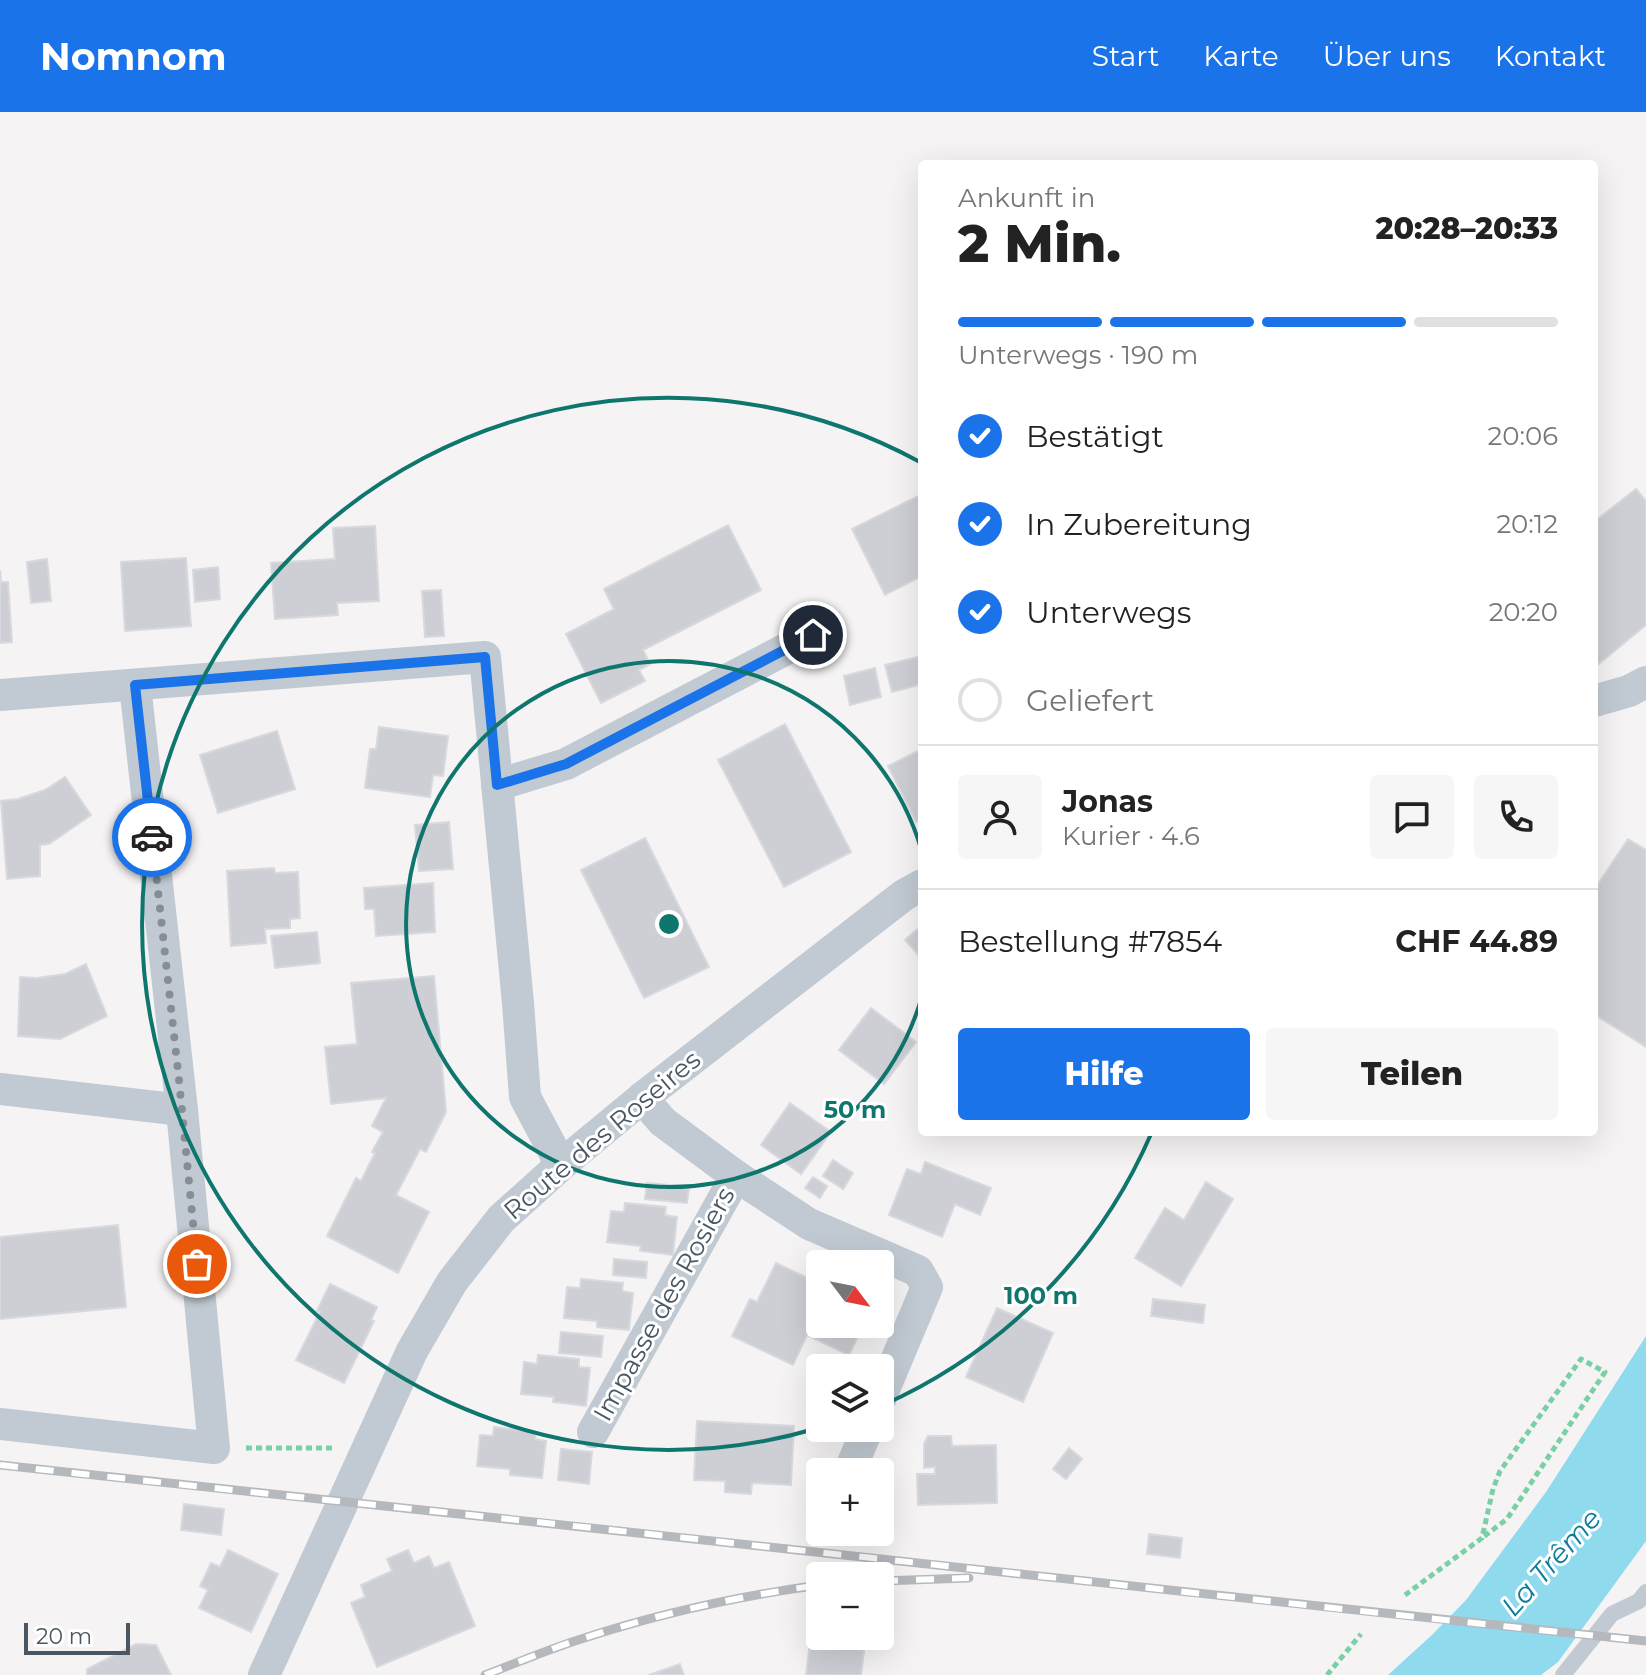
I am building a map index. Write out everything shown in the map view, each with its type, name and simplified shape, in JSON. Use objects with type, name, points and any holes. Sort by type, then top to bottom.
[{"type":"street","points":[[497,785],[566,764],[813,635]]},
{"type":"street","points":[[0,695],[485,657],[525,1097],[561,1165]]},
{"type":"street","points":[[1598,700],[1629,691],[1646,682]]},
{"type":"street","points":[[0,1424],[214,1448],[182,1110],[135,685]]},
{"type":"street","name":"Route des Roseires","points":[[264,1675],[412,1351],[452,1282],[501,1219],[642,1098],[918,887]]},
{"type":"street","points":[[0,1089],[182,1110]]},
{"type":"street","name":"Impasse des Rosiers","points":[[642,1098],[663,1122],[736,1176],[809,1224],[918,1271],[927,1287],[894,1366]]},
{"type":"street","name":"Impasse des Rosiers","points":[[593,1432],[736,1176]]},
{"type":"lane","points":[[1563,1675],[1612,1614],[1639,1601],[1646,1592]]},
{"type":"path","points":[[1405,1595],[1482,1538],[1507,1519],[1605,1372],[1581,1359],[1500,1471],[1482,1538]]},
{"type":"path","points":[[214,1448],[334,1448]]},
{"type":"path","points":[[1327,1675],[1361,1634]]},
{"type":"water","name":"La Trême","points":[[1646,1336],[1646,1541],[1558,1662],[1541,1675],[1388,1675],[1466,1600],[1546,1492]]},
{"type":"building","points":[[1636,489],[1646,501],[1646,625],[1598,665],[1598,519]]},
{"type":"building","points":[[918,496],[918,578],[885,595],[852,529]]},
{"type":"building","points":[[728,525],[761,590],[643,650],[650,664],[639,670],[645,681],[601,703],[566,634],[614,609],[604,589]]},
{"type":"building","points":[[375,526],[379,601],[337,603],[338,615],[275,619],[271,563],[335,559],[333,528]]},
{"type":"building","points":[[186,558],[191,626],[125,631],[121,562]]},
{"type":"building","points":[[47,559],[51,601],[31,603],[27,562]]},
{"type":"building","points":[[218,567],[220,599],[195,602],[193,570]]},
{"type":"building","points":[[0,570],[1,582],[8,582],[12,642],[0,643]]},
{"type":"building","points":[[441,590],[444,636],[425,637],[422,591]]},
{"type":"building","points":[[918,657],[918,685],[892,692],[885,665]]},
{"type":"building","points":[[875,668],[881,697],[850,705],[844,676]]},
{"type":"building","points":[[785,724],[851,852],[784,887],[718,760]]},
{"type":"building","points":[[379,727],[448,736],[443,776],[433,775],[430,797],[365,788],[370,749],[376,749]]},
{"type":"building","points":[[277,731],[295,789],[218,813],[200,755]]},
{"type":"building","points":[[918,751],[918,821],[916,822],[888,766]]},
{"type":"building","points":[[65,777],[91,815],[49,844],[40,845],[40,876],[7,879],[1,801],[45,790]]},
{"type":"building","points":[[449,822],[453,869],[419,871],[415,825]]},
{"type":"building","points":[[645,838],[709,967],[644,998],[581,870]]},
{"type":"building","points":[[1628,839],[1646,850],[1646,1047],[1598,1017],[1598,884]]},
{"type":"building","points":[[274,868],[275,873],[298,872],[300,918],[290,919],[290,928],[265,929],[266,943],[231,946],[227,871]]},
{"type":"building","points":[[433,883],[435,932],[376,936],[374,909],[365,909],[364,888]]},
{"type":"building","points":[[918,929],[918,955],[905,940]]},
{"type":"building","points":[[317,932],[320,963],[275,968],[271,936]]},
{"type":"building","points":[[86,964],[107,1016],[60,1039],[18,1036],[20,977],[65,974]]},
{"type":"building","points":[[434,976],[446,1112],[426,1152],[420,1149],[396,1195],[429,1212],[398,1273],[327,1236],[356,1178],[361,1181],[375,1153],[372,1152],[383,1132],[372,1126],[386,1098],[331,1104],[325,1047],[357,1044],[351,983]]},
{"type":"building","points":[[871,1008],[916,1042],[884,1084],[839,1050]]},
{"type":"building","points":[[790,1103],[831,1132],[801,1174],[761,1145]]},
{"type":"building","points":[[833,1160],[853,1173],[843,1189],[823,1176]]},
{"type":"building","points":[[925,1162],[991,1188],[980,1215],[955,1204],[942,1237],[889,1215],[907,1169],[921,1174]]},
{"type":"building","points":[[813,1177],[827,1186],[820,1198],[805,1188]]},
{"type":"building","points":[[1206,1182],[1233,1199],[1181,1286],[1135,1258],[1165,1208],[1184,1220]]},
{"type":"building","points":[[647,1183],[689,1187],[687,1203],[645,1199]]},
{"type":"building","points":[[625,1203],[666,1207],[665,1215],[677,1217],[673,1255],[640,1251],[641,1246],[607,1242],[611,1211],[624,1212]]},
{"type":"building","points":[[118,1225],[126,1307],[0,1319],[0,1237]]},
{"type":"building","points":[[614,1259],[647,1262],[646,1278],[613,1275]]},
{"type":"building","points":[[776,1263],[806,1277],[806,1337],[793,1365],[732,1336],[750,1299],[757,1302]]},
{"type":"building","points":[[581,1279],[623,1283],[622,1291],[633,1293],[629,1330],[597,1327],[597,1321],[564,1318],[567,1287],[580,1288]]},
{"type":"building","points":[[330,1284],[377,1307],[371,1320],[374,1321],[344,1383],[296,1360]]},
{"type":"building","points":[[1153,1299],[1205,1305],[1203,1323],[1151,1316]]},
{"type":"building","points":[[997,1308],[1053,1333],[1023,1402],[966,1377]]},
{"type":"building","points":[[561,1332],[603,1336],[601,1357],[559,1353]]},
{"type":"building","points":[[813,1338],[857,1338],[847,1354]]},
{"type":"building","points":[[538,1355],[579,1359],[579,1367],[590,1368],[586,1406],[553,1402],[554,1397],[521,1394],[524,1362],[537,1364]]},
{"type":"building","points":[[697,1421],[794,1426],[791,1485],[752,1483],[751,1494],[725,1492],[725,1481],[694,1480]]},
{"type":"building","points":[[494,1427],[536,1432],[535,1439],[546,1441],[542,1478],[510,1475],[510,1469],[477,1466],[480,1435],[493,1436]]},
{"type":"building","points":[[928,1436],[951,1436],[952,1446],[996,1445],[997,1503],[918,1505],[917,1474],[935,1474],[935,1467],[924,1468],[924,1444]]},
{"type":"building","points":[[1069,1448],[1082,1459],[1066,1479],[1053,1469]]},
{"type":"building","points":[[561,1449],[592,1452],[589,1484],[558,1480]]},
{"type":"building","points":[[184,1504],[224,1509],[221,1535],[181,1530]]},
{"type":"building","points":[[1149,1534],[1182,1538],[1180,1558],[1147,1554]]},
{"type":"building","points":[[228,1550],[278,1574],[251,1632],[199,1608],[208,1590],[200,1586],[211,1563],[220,1567]]},
{"type":"building","points":[[408,1550],[414,1563],[429,1556],[434,1568],[449,1562],[475,1626],[377,1667],[351,1603],[365,1597],[361,1585],[392,1571],[387,1559]]},
{"type":"building","points":[[136,1644],[156,1645],[171,1675],[87,1675],[87,1669]]},
{"type":"building","points":[[809,1650],[864,1650],[861,1675],[806,1675]]},
{"type":"building","points":[[680,1664],[684,1675],[649,1675]]},
{"type":"railway","points":[[0,1465],[1646,1641]]},
{"type":"railway","points":[[894,1581],[969,1578]]},
{"type":"railway","points":[[485,1675],[566,1644],[638,1622],[728,1600],[806,1587]]},
{"type":"way so far","points":[[152,837],[197,1264]]},
{"type":"route","points":[[152,837],[135,685],[485,657],[497,785],[566,764],[813,635]]}]
